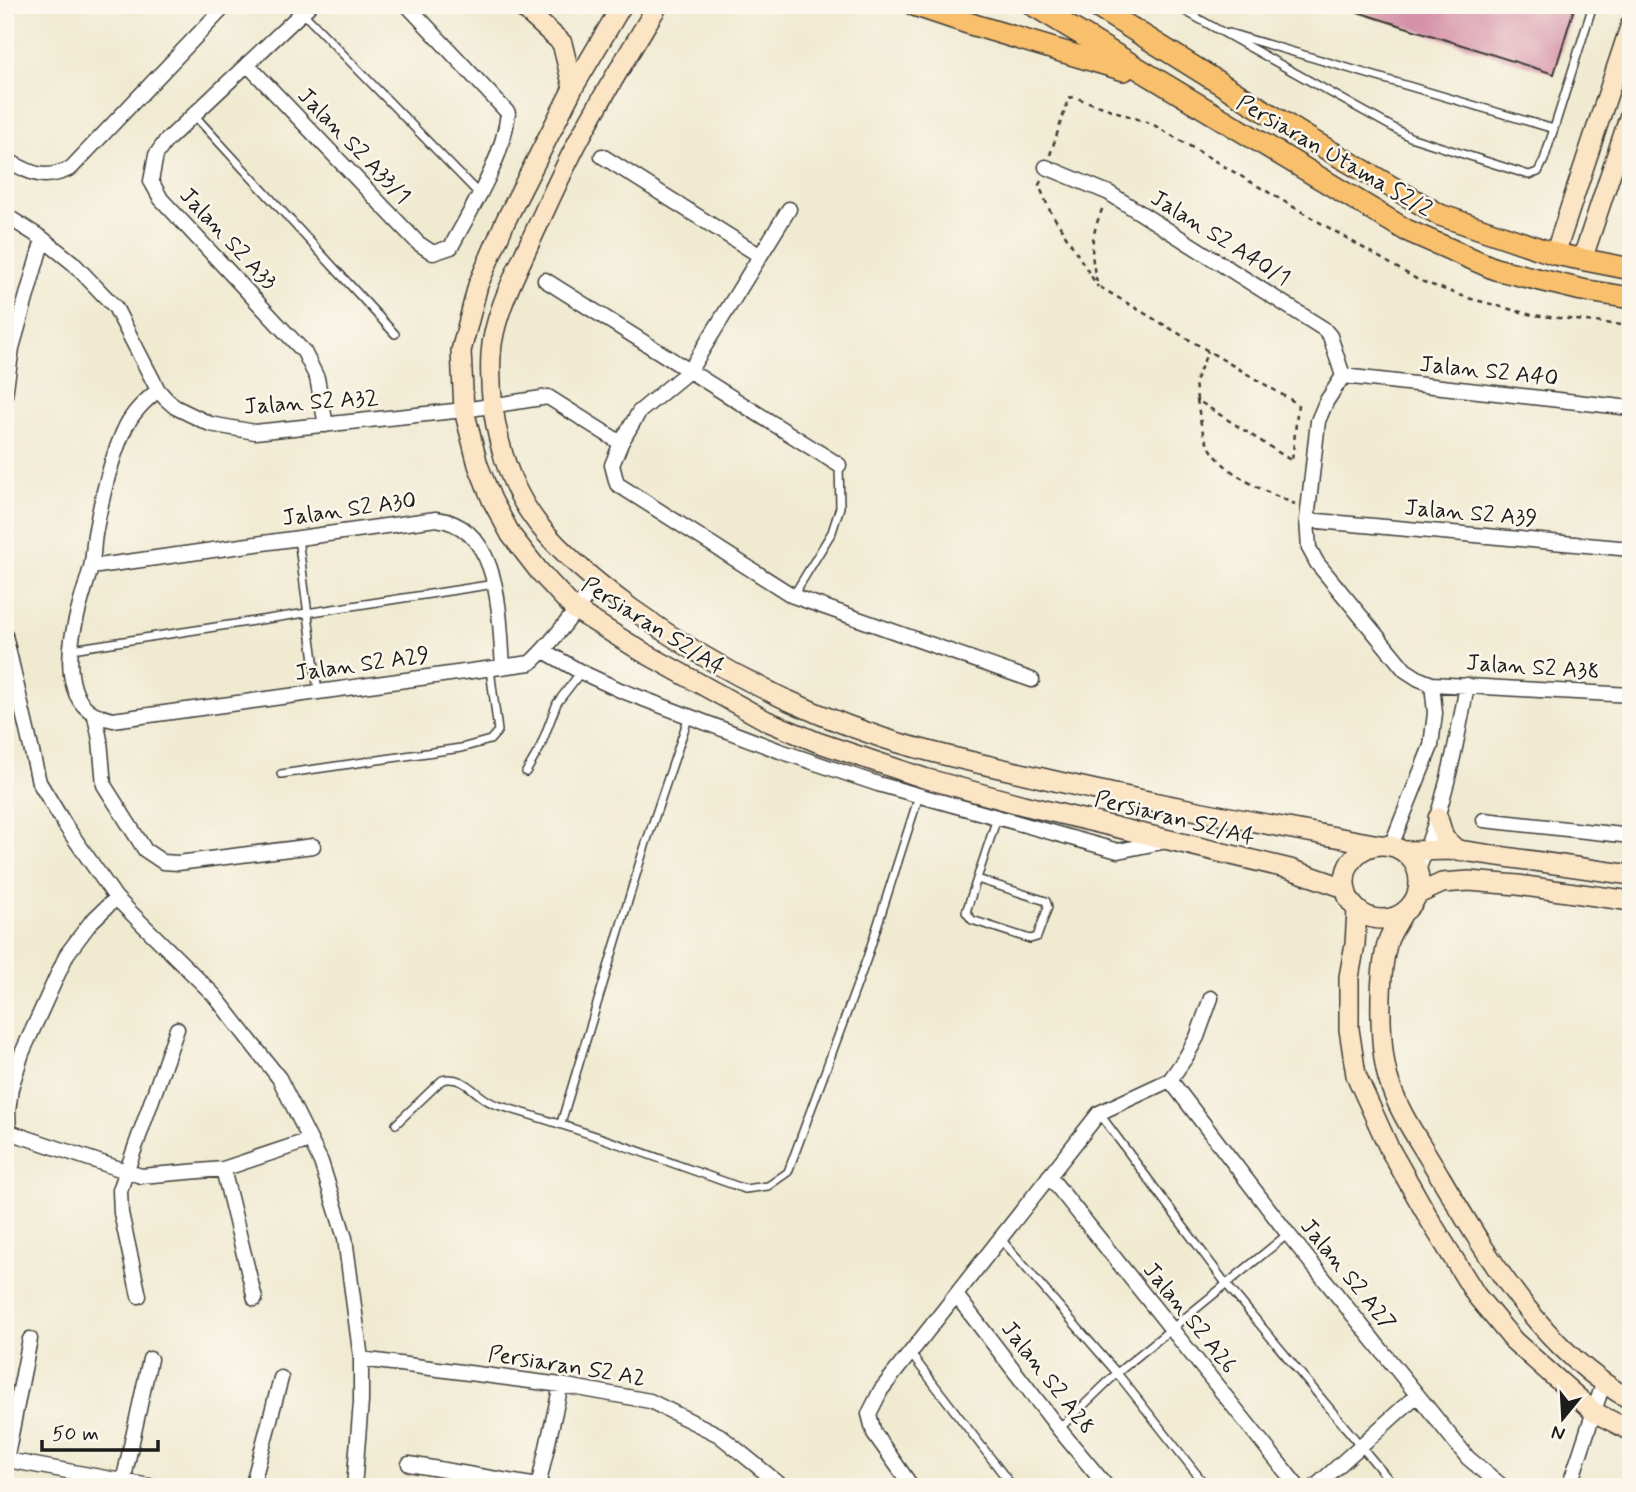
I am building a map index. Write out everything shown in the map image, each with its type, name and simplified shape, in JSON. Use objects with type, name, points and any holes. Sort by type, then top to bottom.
[{"type":"main road","points":[[520,5],[562,43],[599,45]]},
{"type":"main road","name":"Persiaran S2/A4","points":[[622,5],[573,88],[505,222],[478,285],[461,352],[464,411],[478,465],[511,536],[539,571],[574,609],[641,651],[767,721],[921,787],[1290,869],[1345,888]]},
{"type":"main road","name":"Persiaran S2/A4","points":[[658,5],[581,136],[513,279],[501,310],[491,352],[493,406],[510,477],[536,521],[562,551],[598,583],[677,642],[749,682],[829,719],[886,739],[1126,798],[1391,848]]},
{"type":"main road","points":[[915,5],[1153,78]]},
{"type":"main road","name":"Persiaran Utama S2/2","points":[[1034,5],[1406,230],[1495,270],[1631,298]]},
{"type":"main road","name":"Persiaran Utama S2/2","points":[[1094,5],[1311,140],[1440,215],[1555,254],[1631,269]]},
{"type":"main road","points":[[1111,5],[1158,45]]},
{"type":"main road","points":[[1555,254],[1631,24]]},
{"type":"main road","points":[[562,43],[573,88]]},
{"type":"main road","points":[[1582,260],[1631,112]]},
{"type":"main road","points":[[1604,264],[1631,263]]},
{"type":"main road","points":[[1438,818],[1444,838],[1457,850]]},
{"type":"main road","points":[[1403,914],[1379,919],[1367,916],[1349,900],[1345,876],[1349,864],[1367,848],[1457,850],[1631,875]]},
{"type":"main road","points":[[1391,848],[1412,860],[1418,870],[1420,882],[1412,905],[1388,938],[1382,965],[1381,1022],[1388,1078],[1402,1112],[1503,1278],[1533,1317],[1603,1384],[1631,1400]]},
{"type":"main road","points":[[1418,894],[1442,883],[1469,881],[1631,901]]},
{"type":"main road","points":[[1357,909],[1355,944],[1349,977],[1349,1029],[1356,1075],[1389,1148],[1476,1295],[1514,1341],[1594,1412],[1631,1431]]},
{"type":"street","points":[[5,159],[30,173],[47,177],[71,168],[226,5]]},
{"type":"street","points":[[407,5],[508,113],[506,136],[479,194]]},
{"type":"street","name":"Jalan S2 A33","points":[[306,9],[166,142],[156,155],[151,181],[161,199],[304,352],[317,378],[326,425]]},
{"type":"street","name":"Jalan S2 A33/1","points":[[247,64],[418,243],[433,253],[451,247],[479,194]]},
{"type":"street","points":[[602,156],[759,255]]},
{"type":"street","name":"Jalan S2 A40/1","points":[[1046,167],[1109,193],[1324,329],[1330,337],[1343,376]]},
{"type":"street","points":[[789,209],[690,370],[639,412],[612,465],[617,484],[793,596],[1032,680]]},
{"type":"street","name":"Jalan S2 A32","points":[[5,215],[43,239],[73,264],[115,307],[158,390],[176,407],[192,417],[229,429],[255,432],[464,411],[548,397],[621,443]]},
{"type":"street","points":[[5,395],[12,348],[43,239]]},
{"type":"street","points":[[545,280],[839,465]]},
{"type":"street","points":[[1343,376],[1326,402],[1318,421],[1307,515],[1309,548],[1317,563],[1405,670],[1432,684],[1435,713],[1431,746],[1391,848]]},
{"type":"street","name":"Jalan S2 A40","points":[[1343,376],[1631,408]]},
{"type":"street","points":[[158,390],[133,414],[117,448],[95,531],[91,567],[72,649],[71,673],[75,692],[85,709],[95,716],[104,785],[145,850],[163,862],[178,863],[313,846]]},
{"type":"street","name":"Jalan S2 A39","points":[[1307,515],[1631,550]]},
{"type":"street","name":"Jalan S2 A30","points":[[91,567],[436,519],[452,521],[466,531],[482,550],[496,584],[497,668]]},
{"type":"street","name":"Jalan S2 A29","points":[[95,716],[113,720],[530,663],[544,651],[574,609],[598,583]]},
{"type":"street","points":[[5,635],[39,782],[65,825],[116,898],[215,995],[279,1078],[321,1162],[345,1238],[361,1359],[361,1402],[354,1487]]},
{"type":"street","points":[[544,651],[581,672],[780,751],[921,787],[997,818],[1118,851],[1168,840]]},
{"type":"street","name":"Jalan S2 A38","points":[[1432,684],[1631,695]]},
{"type":"street","points":[[1418,870],[1438,818],[1455,753],[1467,685]]},
{"type":"street","points":[[1484,820],[1631,836]]},
{"type":"street","points":[[5,1150],[9,1132],[10,1088],[27,1041],[67,954],[80,934],[116,898]]},
{"type":"street","points":[[912,1487],[874,1433],[869,1414],[881,1390],[1100,1113],[1170,1080],[1197,1037],[1211,998]]},
{"type":"street","points":[[139,1296],[119,1201],[120,1189],[177,1029]]},
{"type":"street","name":"Jalan S2 A27","points":[[1170,1080],[1288,1234],[1468,1458],[1503,1487]]},
{"type":"street","points":[[9,1132],[141,1176],[223,1169],[310,1140]]},
{"type":"street","points":[[223,1169],[255,1299]]},
{"type":"street","name":"Jalan S2 A26","points":[[1049,1176],[1298,1487]]},
{"type":"street","name":"Jalan S2 A28","points":[[956,1295],[1107,1487]]},
{"type":"street","points":[[30,1339],[6,1462],[155,1487]]},
{"type":"street","points":[[123,1483],[150,1359]]},
{"type":"street","name":"Persiaran S2 A2","points":[[361,1359],[561,1385],[650,1401],[719,1435],[783,1487]]},
{"type":"street","points":[[252,1487],[281,1378]]},
{"type":"street","points":[[1569,1487],[1603,1384]]},
{"type":"street","points":[[409,1464],[540,1486],[561,1385]]},
{"type":"street","points":[[1315,1487],[1417,1395]]},
{"type":"lane","points":[[1174,5],[1410,137],[1528,175],[1538,172],[1593,5]]},
{"type":"lane","points":[[1621,5],[1631,8]]},
{"type":"lane","points":[[306,9],[479,194]]},
{"type":"lane","points":[[1215,28],[1554,129]]},
{"type":"lane","points":[[194,115],[395,334]]},
{"type":"lane","points":[[793,596],[832,532],[840,507],[839,465]]},
{"type":"lane","points":[[298,538],[318,692]]},
{"type":"lane","points":[[72,649],[496,584]]},
{"type":"lane","points":[[281,774],[461,748],[490,740],[498,731],[497,668]]},
{"type":"lane","points":[[526,772],[540,748],[557,703],[581,672]]},
{"type":"lane","points":[[561,1123],[642,855],[689,716]]},
{"type":"lane","points":[[396,1125],[442,1080],[452,1078],[463,1081],[489,1103],[561,1123],[745,1189],[768,1186],[788,1172],[867,958],[921,787]]},
{"type":"lane","points":[[977,879],[1046,901],[1048,907],[1037,937],[1030,939],[968,917],[966,912],[997,818]]},
{"type":"lane","points":[[1100,1113],[1227,1285],[1359,1447],[1395,1487]]},
{"type":"lane","points":[[1059,1429],[1117,1373],[1288,1234]]},
{"type":"lane","points":[[1000,1238],[1117,1373],[1207,1487]]},
{"type":"lane","points":[[910,1353],[1013,1487]]},
{"type":"path","points":[[1197,400],[1293,461],[1298,404],[1098,287],[1049,209],[1039,185],[1069,98],[1074,97],[1144,120],[1418,280],[1468,299],[1532,314],[1631,326]]},
{"type":"path","points":[[1098,287],[1092,264],[1092,233],[1109,193]]},
{"type":"path","points":[[1208,351],[1195,382],[1203,434],[1217,457],[1244,479],[1307,515]]},
{"type":"building","points":[[1346,5],[1575,5],[1554,74],[1345,8]]}]
